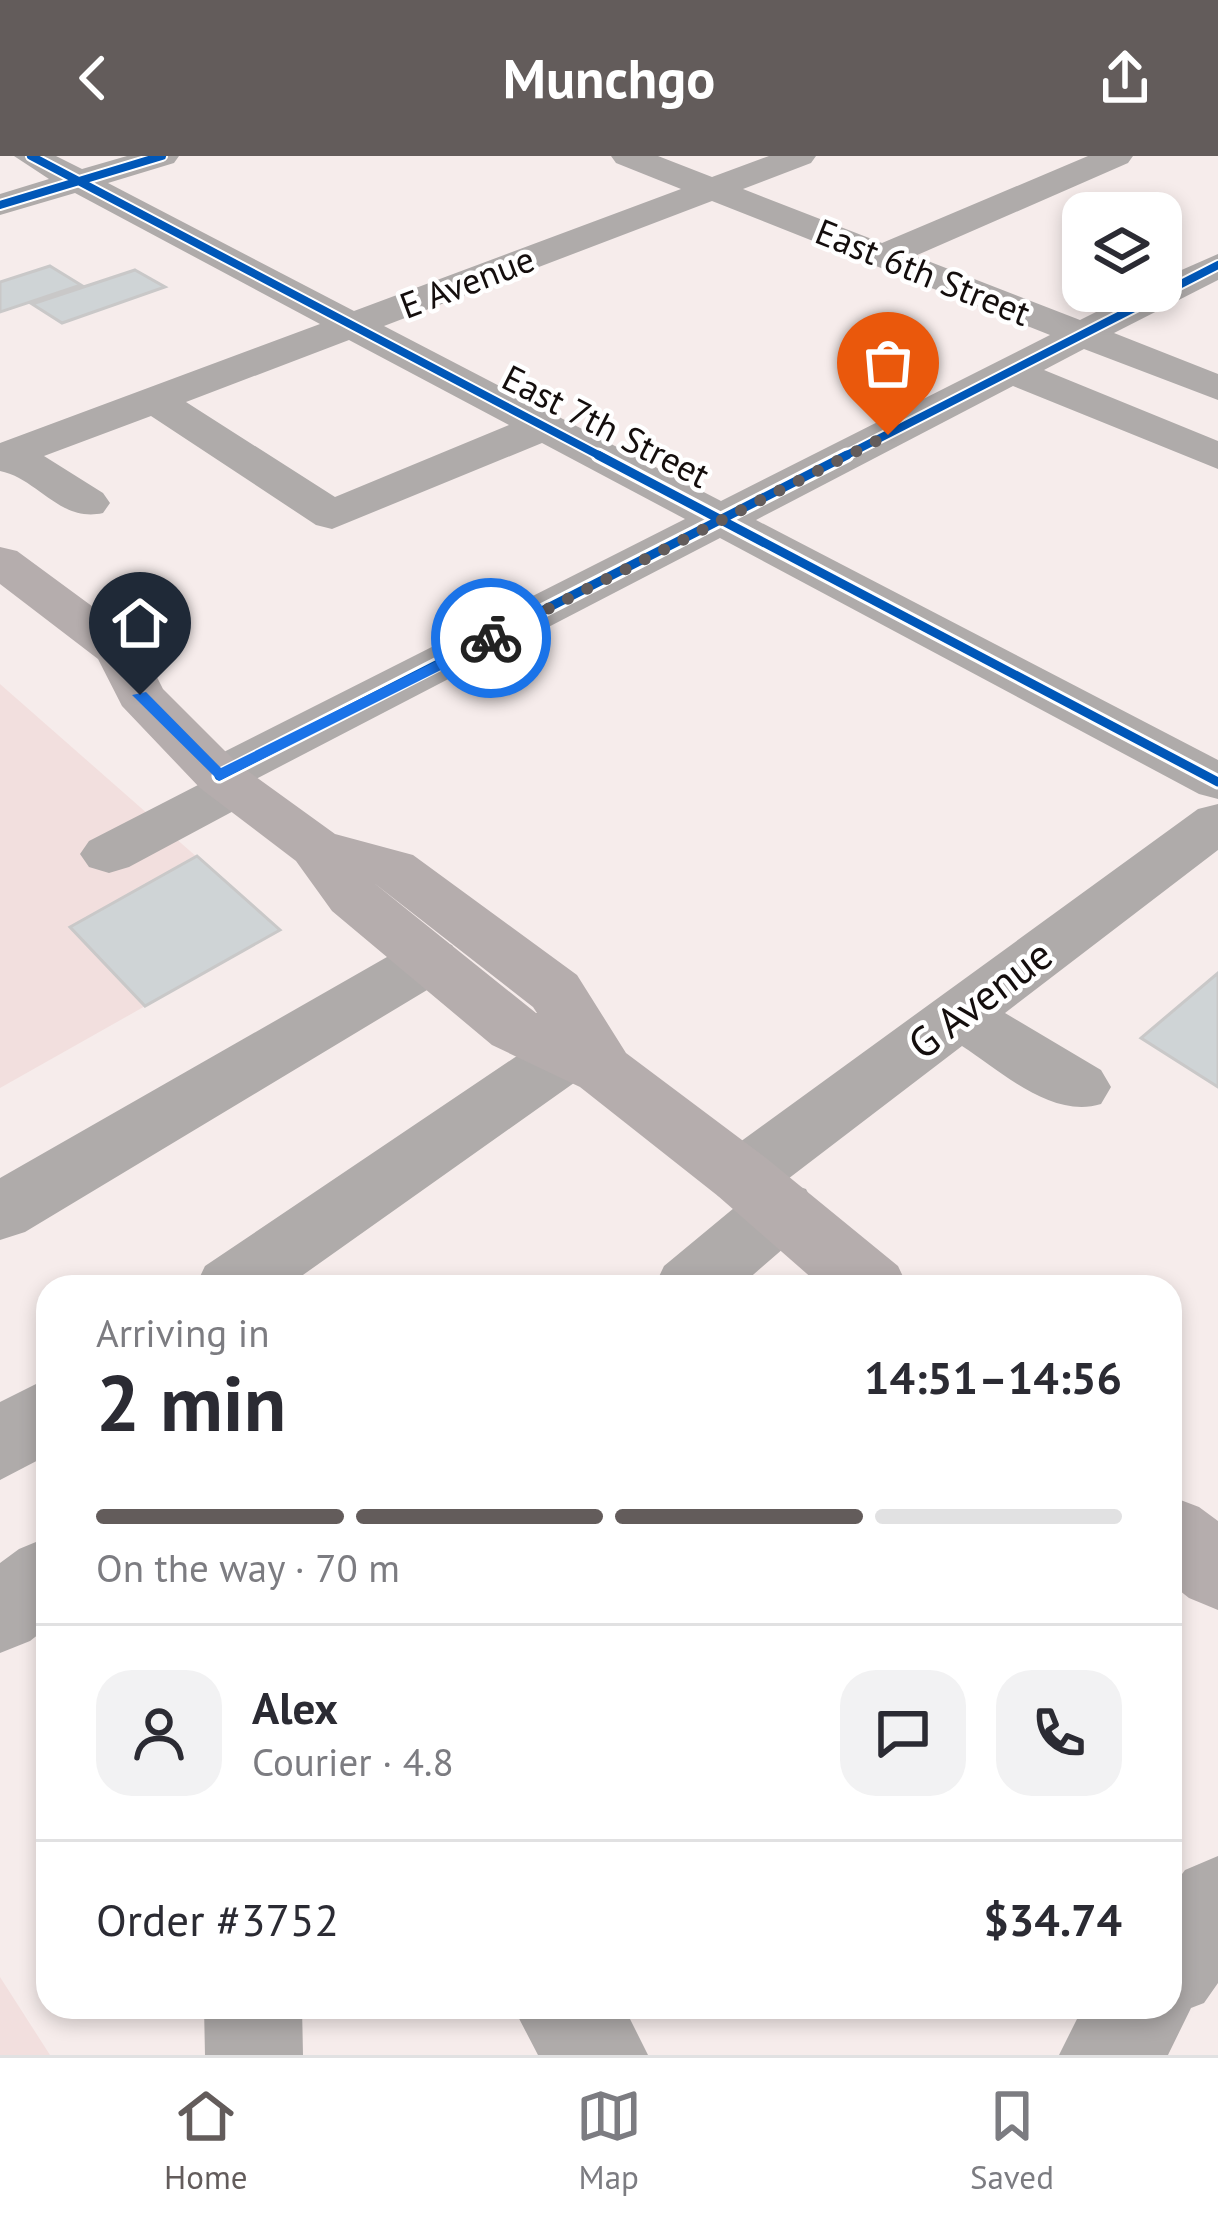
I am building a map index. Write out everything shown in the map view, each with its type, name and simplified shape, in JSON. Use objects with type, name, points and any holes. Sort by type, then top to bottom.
[{"type":"main road","points":[[0,561],[120,651],[140,695],[227,782],[316,848],[352,897],[514,1029],[584,1063],[761,1193],[858,1275]]},
{"type":"main road","points":[[0,606],[85,672],[140,695]]},
{"type":"main road","points":[[316,848],[393,868],[555,991],[584,1063]]},
{"type":"street","name":"East 7th Street","points":[[31,156],[1218,782]]},
{"type":"street","points":[[0,206],[162,156]]},
{"type":"street","name":"East 6th Street","points":[[628,156],[1218,388]]},
{"type":"street","name":"E Avenue","points":[[5,456],[799,156]]},
{"type":"street","points":[[886,255],[1115,156]]},
{"type":"street","points":[[109,854],[227,782],[1218,265]]},
{"type":"street","points":[[1011,370],[1218,456]]},
{"type":"street","points":[[155,400],[332,515],[542,427]]},
{"type":"street","points":[[5,456],[87,502]]},
{"type":"street","name":"G Avenue","points":[[699,1275],[761,1193],[959,1015],[1218,822]]},
{"type":"street","points":[[0,1212],[430,960]]},
{"type":"street","points":[[959,1015],[1078,1087]]},
{"type":"street","points":[[249,1275],[584,1063]]},
{"type":"street","points":[[0,1445],[36,1420]]},
{"type":"street","points":[[0,1613],[36,1585]]},
{"type":"street","points":[[1182,1953],[1218,1903]]},
{"type":"street","points":[[253,2019],[254,2055]]},
{"type":"street","points":[[571,2019],[599,2055]]},
{"type":"street","points":[[1108,2055],[1134,2019]]},
{"type":"shaded area","points":[[0,684],[280,930],[0,1088]]},
{"type":"shaded area","points":[[0,1977],[50,2055],[0,2055]]},
{"type":"building","points":[[50,266],[81,285],[0,312],[0,282]]},
{"type":"building","points":[[135,270],[165,287],[62,323],[32,304]]},
{"type":"building","points":[[197,856],[280,930],[145,1006],[70,927]]},
{"type":"building","points":[[1218,973],[1218,1087],[1141,1038]]},
{"type":"cycle path","points":[[31,156],[1218,782]]},
{"type":"cycle path","points":[[0,205],[162,156]]},
{"type":"cycle path","points":[[219,776],[1218,265]]},
{"type":"way so far","points":[[491,638],[888,435]]},
{"type":"route","points":[[140,695],[219,776],[491,638]]}]
